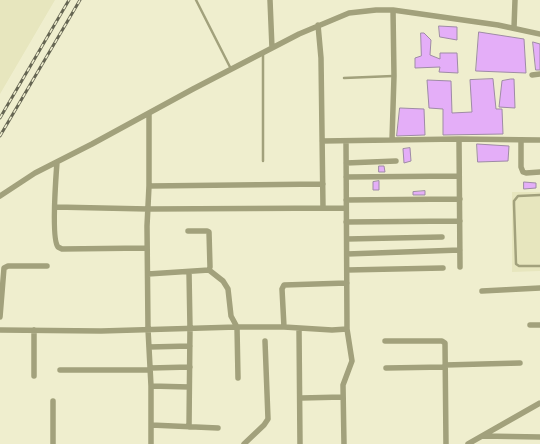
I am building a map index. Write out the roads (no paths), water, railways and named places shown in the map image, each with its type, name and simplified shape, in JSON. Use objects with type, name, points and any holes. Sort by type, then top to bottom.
[{"type":"street","points":[[270,0],[272,48]]},
{"type":"street","points":[[514,0],[514,28]]},
{"type":"street","points":[[392,140],[394,76],[393,10]]},
{"type":"street","points":[[0,196],[35,173],[231,69],[318,25],[348,13],[393,10],[498,25],[540,34]]},
{"type":"street","points":[[318,25],[322,58],[323,208]]},
{"type":"street","points":[[532,75],[540,74]]},
{"type":"street","points":[[149,113],[148,329],[151,386],[151,444]]},
{"type":"street","points":[[322,142],[459,139],[540,140]]},
{"type":"street","points":[[459,139],[460,267]]},
{"type":"street","points":[[521,140],[521,166],[523,172],[540,172]]},
{"type":"street","points":[[344,444],[343,385],[352,361],[347,329],[346,141]]},
{"type":"street","points":[[346,163],[396,161]]},
{"type":"street","points":[[57,162],[55,207],[56,245],[60,248],[148,248]]},
{"type":"street","points":[[346,177],[459,176]]},
{"type":"street","points":[[149,186],[323,184]]},
{"type":"street","points":[[346,200],[460,199]]},
{"type":"street","points":[[55,207],[148,209],[346,208]]},
{"type":"street","points":[[346,222],[460,221]]},
{"type":"street","points":[[188,231],[209,232],[209,270]]},
{"type":"street","points":[[346,239],[442,237]]},
{"type":"street","points":[[347,254],[460,250]]},
{"type":"street","points":[[0,317],[4,268],[8,266],[47,266]]},
{"type":"street","points":[[347,270],[443,268]]},
{"type":"street","points":[[148,274],[209,270],[226,284],[228,289],[231,316],[237,327],[238,378]]},
{"type":"street","points":[[189,272],[189,427]]},
{"type":"street","points":[[284,327],[282,289],[284,285],[347,283]]},
{"type":"street","points":[[482,291],[540,288]]},
{"type":"street","points":[[530,326],[540,325]]},
{"type":"street","points":[[0,330],[101,331],[237,327],[284,327],[332,330],[347,329]]},
{"type":"street","points":[[299,328],[301,398],[300,444]]},
{"type":"street","points":[[34,330],[34,376]]},
{"type":"street","points":[[244,444],[264,425],[268,419],[266,341]]},
{"type":"street","points":[[385,341],[443,341],[445,345],[446,444]]},
{"type":"street","points":[[149,347],[190,346]]},
{"type":"street","points":[[386,368],[520,363]]},
{"type":"street","points":[[60,370],[190,367]]},
{"type":"street","points":[[151,386],[190,387]]},
{"type":"street","points":[[301,398],[343,397]]},
{"type":"street","points":[[53,401],[53,444]]},
{"type":"street","points":[[468,444],[540,403]]},
{"type":"street","points":[[151,425],[218,428]]},
{"type":"street","points":[[482,436],[540,437]]},
{"type":"lane","points":[[196,0],[231,69]]},
{"type":"lane","points":[[262,53],[263,161]]},
{"type":"lane","points":[[344,78],[394,76]]},
{"type":"lane","points":[[540,195],[518,196],[514,200],[514,204],[516,264],[519,266],[540,266]]},
{"type":"railway","points":[[0,118],[69,0]]},
{"type":"railway","points":[[0,136],[80,0]]}]
